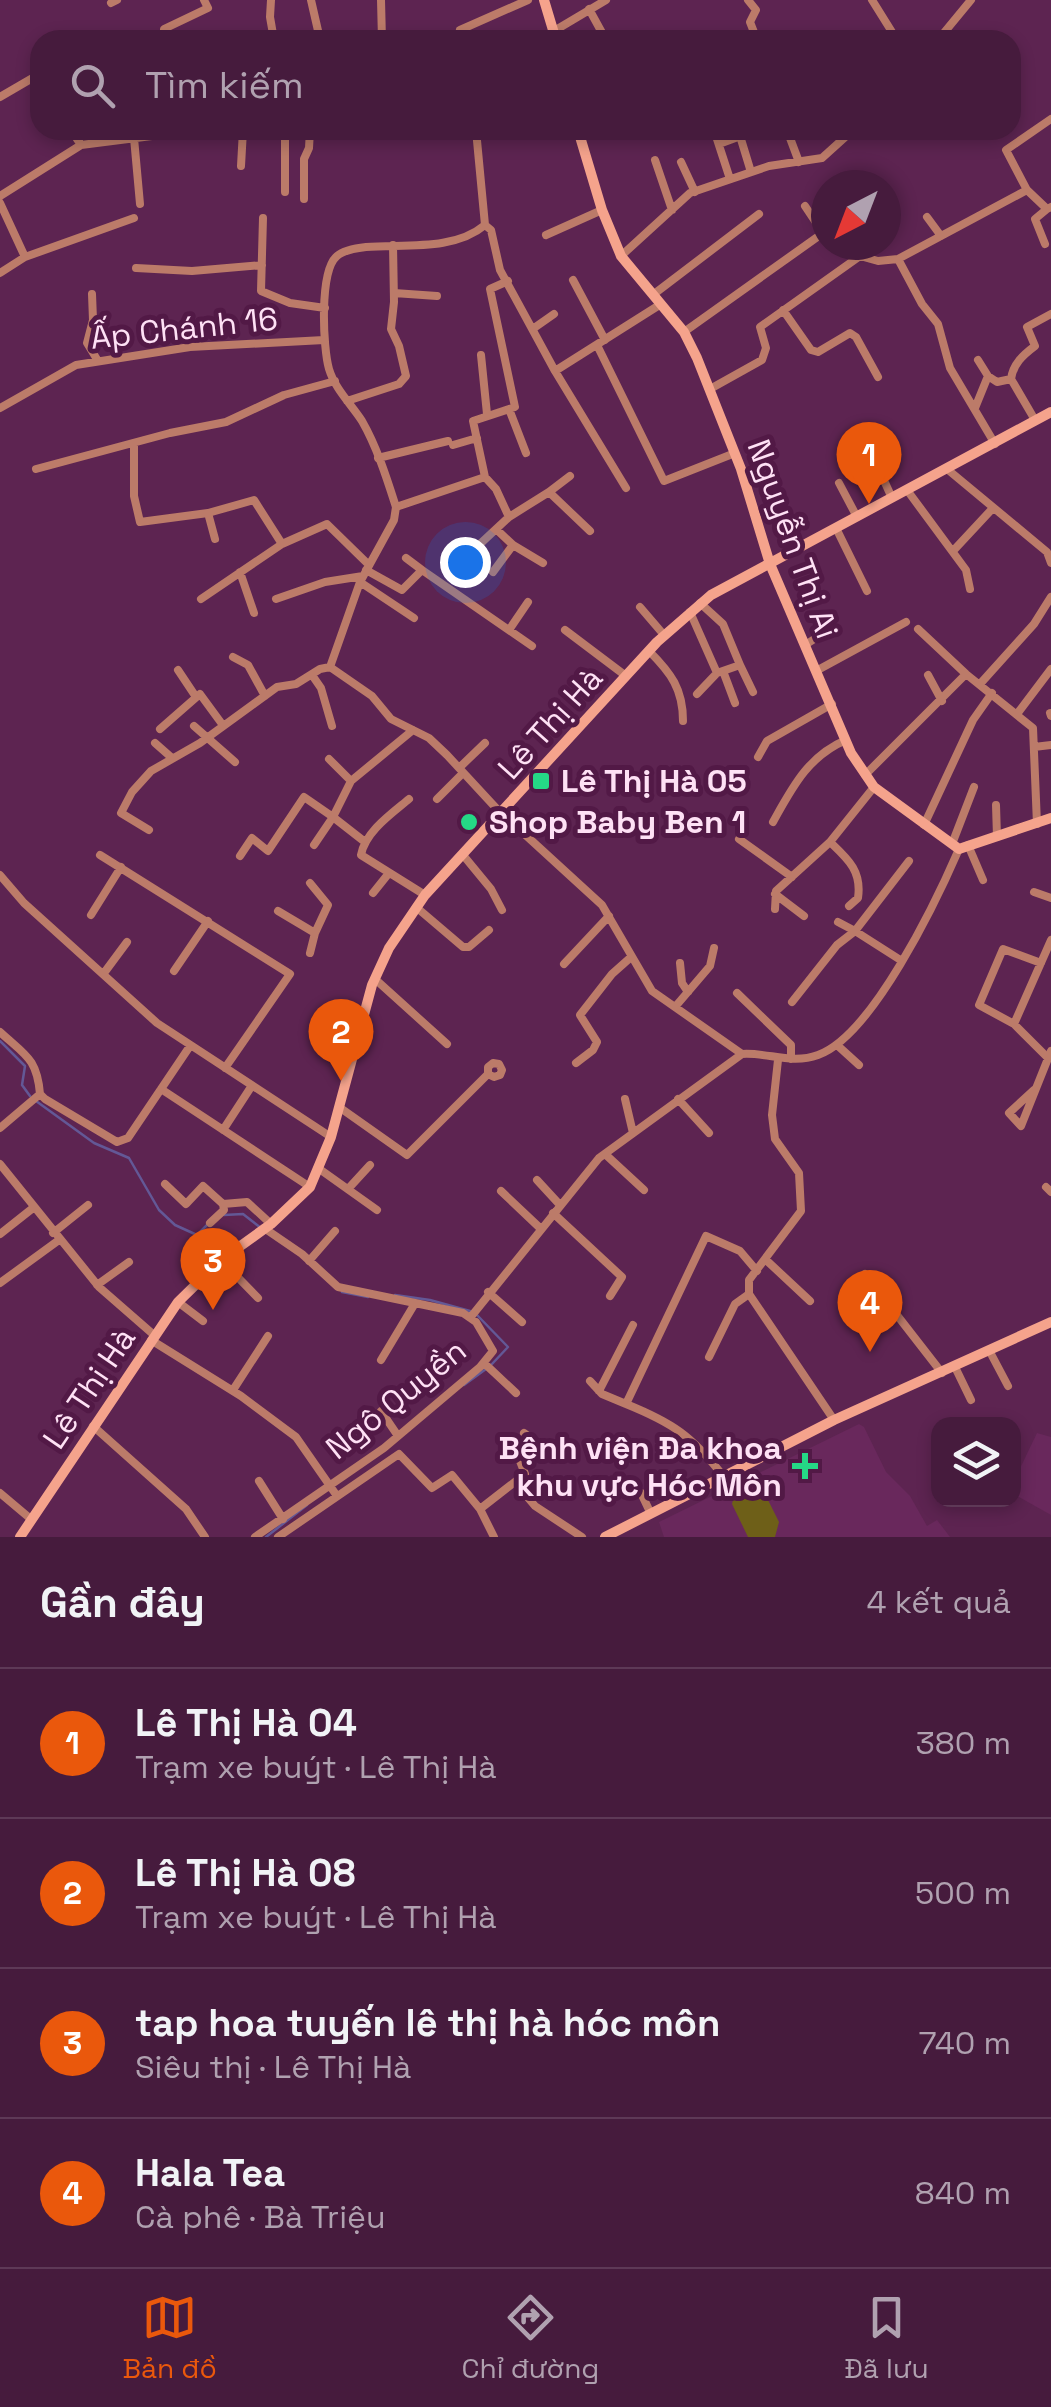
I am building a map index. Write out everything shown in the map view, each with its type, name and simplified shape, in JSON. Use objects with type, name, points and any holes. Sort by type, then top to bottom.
[{"type":"street","points":[[164,30],[208,8],[204,0]]},
{"type":"street","points":[[271,0],[272,30]]},
{"type":"street","points":[[311,0],[318,30]]},
{"type":"street","points":[[381,0],[382,30]]},
{"type":"street","points":[[460,30],[528,0]]},
{"type":"street","points":[[544,0],[553,30]]},
{"type":"street","points":[[562,30],[606,0]]},
{"type":"street","points":[[748,0],[756,10],[750,22],[753,30]]},
{"type":"street","points":[[872,0],[891,30]]},
{"type":"street","points":[[950,30],[971,0]]},
{"type":"street","points":[[589,10],[600,30]]},
{"type":"street","points":[[0,97],[30,80]]},
{"type":"street","points":[[1021,140],[1051,119]]},
{"type":"street","points":[[77,140],[81,146]]},
{"type":"street","points":[[25,257],[0,200],[81,146],[121,140]]},
{"type":"street","points":[[134,140],[140,204]]},
{"type":"street","points":[[241,166],[242,140]]},
{"type":"street","points":[[285,192],[286,140]]},
{"type":"street","points":[[304,199],[304,159],[310,140]]},
{"type":"street","points":[[477,140],[485,225],[491,230],[500,270],[626,488]]},
{"type":"street","name":"Nguyễn Thị Ai","points":[[581,140],[621,256],[684,332],[710,389],[770,564],[846,740],[874,787],[924,825],[960,846]]},
{"type":"street","points":[[718,140],[730,179]]},
{"type":"street","points":[[719,144],[730,140]]},
{"type":"street","points":[[741,140],[750,172]]},
{"type":"street","points":[[791,140],[799,162]]},
{"type":"street","points":[[621,256],[694,192],[750,172],[822,158],[842,140]]},
{"type":"street","points":[[1021,140],[1006,150],[1026,190],[1049,208],[1035,219],[1044,244]]},
{"type":"street","points":[[655,160],[672,210]]},
{"type":"street","points":[[682,162],[694,192]]},
{"type":"street","points":[[901,257],[1026,190]]},
{"type":"street","points":[[684,332],[823,234],[805,206]]},
{"type":"street","points":[[546,235],[602,210]]},
{"type":"street","points":[[555,371],[601,343],[760,214]]},
{"type":"street","points":[[927,216],[941,236]]},
{"type":"street","points":[[0,273],[25,257],[134,218]]},
{"type":"street","points":[[263,218],[261,291],[290,303],[325,308]]},
{"type":"street","points":[[149,830],[121,813],[151,770],[208,736],[277,686],[296,684],[330,668],[365,573],[394,520],[396,508],[378,458],[363,424],[330,371],[324,340],[331,265],[338,256],[355,248],[452,242],[485,225]]},
{"type":"street","points":[[347,401],[399,384],[406,376],[391,328],[393,245]]},
{"type":"street","points":[[710,389],[762,360],[766,348],[760,327],[854,260]]},
{"type":"street","points":[[899,260],[922,304],[938,324],[950,368],[995,444]]},
{"type":"street","points":[[136,268],[192,271],[262,265]]},
{"type":"street","points":[[573,280],[664,481],[735,453]]},
{"type":"street","points":[[508,282],[490,288],[515,407],[472,420],[485,477],[496,489],[509,516]]},
{"type":"street","points":[[394,292],[438,296]]},
{"type":"street","points":[[92,294],[88,343],[98,361]]},
{"type":"street","points":[[783,310],[811,350],[818,352],[850,333],[878,376]]},
{"type":"street","points":[[534,328],[554,314]]},
{"type":"street","points":[[1035,420],[1011,379],[1012,369],[1035,346],[1027,328],[1051,314]]},
{"type":"street","name":"Ấp Chánh 16","points":[[0,408],[76,365],[190,347],[324,340]]},
{"type":"street","points":[[481,356],[487,414]]},
{"type":"street","points":[[978,360],[997,382],[1011,379]]},
{"type":"street","points":[[975,408],[988,376]]},
{"type":"street","points":[[36,469],[226,422],[284,395],[335,381]]},
{"type":"street","points":[[509,409],[526,453]]},
{"type":"street","name":"Lê Thị Hà","points":[[20,1537],[178,1302],[221,1260],[310,1187],[331,1138],[375,979],[389,948],[425,895],[664,635],[700,604],[1051,412]]},
{"type":"street","points":[[378,458],[477,438]]},
{"type":"street","points":[[134,443],[134,496],[140,522],[208,513],[254,500],[282,544]]},
{"type":"street","points":[[855,459],[871,452],[892,498]]},
{"type":"street","points":[[947,469],[1049,551],[1051,563]]},
{"type":"street","points":[[465,558],[509,516],[570,476]]},
{"type":"street","points":[[396,508],[485,477]]},
{"type":"street","points":[[840,483],[857,517]]},
{"type":"street","points":[[908,490],[966,570],[970,589]]},
{"type":"street","points":[[549,492],[590,531]]},
{"type":"street","points":[[953,551],[992,508]]},
{"type":"street","points":[[208,513],[215,539]]},
{"type":"street","points":[[201,598],[282,544],[327,524],[365,573],[414,618]]},
{"type":"street","points":[[836,528],[867,592]]},
{"type":"street","points":[[496,529],[543,563]]},
{"type":"street","points":[[493,572],[513,545]]},
{"type":"street","points":[[406,558],[532,646]]},
{"type":"street","points":[[276,598],[365,573],[402,590],[422,570]]},
{"type":"street","points":[[240,572],[254,613]]},
{"type":"street","points":[[980,684],[1034,624],[1051,597]]},
{"type":"street","points":[[509,630],[528,602]]},
{"type":"street","points":[[700,604],[723,624],[753,692]]},
{"type":"street","points":[[640,607],[664,635]]},
{"type":"street","points":[[690,612],[735,703]]},
{"type":"street","points":[[816,671],[906,622]]},
{"type":"street","points":[[805,645],[830,629]]},
{"type":"street","points":[[564,630],[626,676]]},
{"type":"street","points":[[918,630],[1033,728],[1037,824]]},
{"type":"street","points":[[649,651],[677,684],[684,721]]},
{"type":"street","points":[[233,657],[248,665],[266,696]]},
{"type":"street","points":[[697,694],[720,672],[740,664]]},
{"type":"street","points":[[330,668],[372,696],[391,719],[429,738],[502,814],[578,881],[609,916],[652,990],[742,1054]]},
{"type":"street","points":[[1017,714],[1051,669]]},
{"type":"street","points":[[178,670],[196,697]]},
{"type":"street","points":[[866,775],[966,674]]},
{"type":"street","points":[[312,675],[332,726]]},
{"type":"street","points":[[928,675],[942,702]]},
{"type":"street","points":[[924,825],[973,720],[992,693]]},
{"type":"street","points":[[160,729],[200,694],[222,724]]},
{"type":"street","points":[[758,757],[767,741],[832,704]]},
{"type":"street","points":[[194,726],[235,762]]},
{"type":"street","points":[[314,845],[351,781],[414,730]]},
{"type":"street","points":[[773,822],[799,774],[831,746],[846,740]]},
{"type":"street","points":[[154,742],[172,758]]},
{"type":"street","points":[[436,798],[485,743]]},
{"type":"street","points":[[1034,747],[1051,746]]},
{"type":"street","points":[[330,759],[351,781]]},
{"type":"street","points":[[473,1315],[540,1228],[605,1154],[742,1054],[759,1053],[778,1060],[819,1055],[837,1045],[862,1020],[902,960],[960,846],[974,786]]},
{"type":"street","points":[[774,909],[775,894],[830,842],[874,787]]},
{"type":"street","points":[[240,856],[252,838],[268,851],[304,797],[365,842]]},
{"type":"street","points":[[409,799],[360,851],[363,858],[425,895]]},
{"type":"street","points":[[996,805],[997,836]]},
{"type":"street","points":[[960,846],[1051,818]]},
{"type":"street","points":[[739,838],[792,877]]},
{"type":"street","points":[[830,842],[860,880],[858,898],[849,906]]},
{"type":"street","points":[[960,846],[982,880]]},
{"type":"street","points":[[100,855],[290,974],[224,1068]]},
{"type":"street","points":[[462,855],[491,889],[502,910]]},
{"type":"street","points":[[792,1002],[838,945],[855,931],[909,861]]},
{"type":"street","points":[[90,915],[120,866]]},
{"type":"street","points":[[373,893],[389,874]]},
{"type":"street","points":[[0,875],[24,903],[157,1023],[331,1138]]},
{"type":"street","points":[[310,883],[328,905],[310,953]]},
{"type":"street","points":[[1034,892],[1051,898]]},
{"type":"street","points":[[775,894],[804,916]]},
{"type":"street","points":[[416,907],[463,948],[488,930]]},
{"type":"street","points":[[278,911],[315,933]]},
{"type":"street","points":[[564,964],[609,916]]},
{"type":"street","points":[[174,971],[208,921]]},
{"type":"street","points":[[838,922],[902,960]]},
{"type":"street","points":[[1014,1024],[1051,940]]},
{"type":"street","points":[[104,973],[127,942]]},
{"type":"street","points":[[675,1008],[710,966],[714,948]]},
{"type":"street","points":[[1034,1090],[1050,1054],[1014,1024],[982,1008],[979,1001],[1003,949],[1041,963]]},
{"type":"street","points":[[576,1063],[594,1050],[597,1042],[580,1016],[612,974],[630,958]]},
{"type":"street","points":[[680,963],[682,982],[688,992]]},
{"type":"street","points":[[375,979],[446,1044]]},
{"type":"street","points":[[737,993],[791,1044],[791,1059]]},
{"type":"street","points":[[0,1032],[32,1061],[39,1076],[36,1097],[0,1128]]},
{"type":"street","points":[[837,1045],[859,1065]]},
{"type":"street","points":[[36,1097],[117,1142],[128,1138],[190,1046]]},
{"type":"street","points":[[778,1060],[772,1116],[775,1139],[799,1174],[801,1211],[750,1280],[748,1294],[834,1420]]},
{"type":"street","points":[[340,1107],[408,1154],[488,1074]]},
{"type":"street","points":[[223,1130],[251,1087]]},
{"type":"street","points":[[161,1089],[310,1187]]},
{"type":"street","points":[[625,1099],[633,1133]]},
{"type":"street","points":[[678,1100],[709,1133]]},
{"type":"street","points":[[605,1154],[644,1190]]},
{"type":"street","points":[[0,1164],[97,1284],[153,1338],[233,1390],[296,1438],[338,1496]]},
{"type":"street","points":[[348,1189],[370,1165]]},
{"type":"street","points":[[318,1168],[378,1210]]},
{"type":"street","points":[[537,1180],[560,1205]]},
{"type":"street","name":"Ngô Quyền","points":[[165,1184],[186,1204],[203,1186],[224,1204],[247,1202],[263,1229],[312,1259],[338,1287],[473,1315],[493,1351],[487,1366],[448,1399],[256,1537]]},
{"type":"street","points":[[501,1192],[540,1228]]},
{"type":"street","points":[[0,1283],[88,1204]]},
{"type":"street","points":[[210,1223],[224,1210],[224,1204]]},
{"type":"street","points":[[0,1234],[33,1208]]},
{"type":"street","points":[[553,1213],[622,1277],[610,1296]]},
{"type":"street","points":[[312,1259],[335,1231]]},
{"type":"street","points":[[626,1404],[706,1236],[740,1250],[756,1271]]},
{"type":"street","points":[[765,1259],[810,1301]]},
{"type":"street","points":[[221,1260],[258,1298]]},
{"type":"street","points":[[97,1284],[129,1262]]},
{"type":"street","points":[[865,1274],[942,1373]]},
{"type":"street","points":[[488,1292],[522,1322]]},
{"type":"street","points":[[708,1357],[735,1304],[748,1294]]},
{"type":"street","points":[[178,1302],[203,1321]]},
{"type":"street","points":[[380,1360],[414,1305]]},
{"type":"street","points":[[605,1537],[834,1420],[1051,1322]]},
{"type":"street","points":[[598,1392],[633,1325]]},
{"type":"street","points":[[233,1390],[268,1336]]},
{"type":"street","points":[[990,1352],[1008,1386]]},
{"type":"street","points":[[487,1366],[516,1393]]},
{"type":"street","points":[[955,1367],[972,1400]]},
{"type":"street","points":[[590,1381],[598,1392],[666,1420],[706,1455],[724,1477]]},
{"type":"street","points":[[381,1412],[398,1436]]},
{"type":"street","points":[[93,1426],[186,1509],[206,1537]]},
{"type":"street","points":[[480,1509],[525,1474],[520,1461],[536,1442],[524,1433]]},
{"type":"street","points":[[278,1537],[399,1454],[432,1488],[452,1475],[480,1509],[494,1537]]},
{"type":"street","points":[[259,1481],[283,1519]]},
{"type":"street","points":[[524,1492],[535,1506],[582,1537]]},
{"type":"street","points":[[641,1493],[652,1514]]},
{"type":"street","points":[[0,1494],[32,1520]]},
{"type":"shaded area","name":"Bệnh viện Đa khoa khu vực Hóc Môn","points":[[859,1424],[886,1472],[910,1496],[927,1526],[937,1520],[950,1537],[664,1537],[659,1522]]},
{"type":"shaded area","points":[[1037,1433],[1051,1437],[1051,1515],[1021,1498],[1021,1466]]},
{"type":"shaded area","points":[[758,1488],[763,1490],[779,1522],[775,1537],[748,1537],[732,1504]]},
{"type":"waterway","points":[[0,1041],[25,1066],[22,1085],[30,1096]]},
{"type":"waterway","points":[[36,1101],[94,1143],[129,1158],[159,1210],[175,1225],[197,1235],[209,1223]]},
{"type":"waterway","points":[[224,1215],[243,1214],[261,1228]]},
{"type":"waterway","points":[[342,1292],[368,1297]]},
{"type":"waterway","points":[[395,1295],[470,1311]]},
{"type":"waterway","points":[[477,1315],[508,1347],[492,1364]]},
{"type":"waterway","points":[[464,1385],[486,1369]]},
{"type":"waterway","points":[[266,1537],[307,1505]]},
{"type":"place","name":"Lê Thị Hà 04","points":[[869,504]]},
{"type":"place","name":"Lê Thị Hà 05","points":[[541,781]]},
{"type":"place","name":"Shop Baby Ben 1","points":[[469,822]]},
{"type":"place","name":"Lê Thị Hà 08","points":[[341,1081]]},
{"type":"place","name":"tap hoa tuyến lê thị hà hóc môn","points":[[213,1310]]},
{"type":"place","name":"Hala Tea","points":[[870,1352]]},
{"type":"place","name":"Bệnh viện Đa khoa khu vực Hóc Môn","points":[[805,1466]]}]
